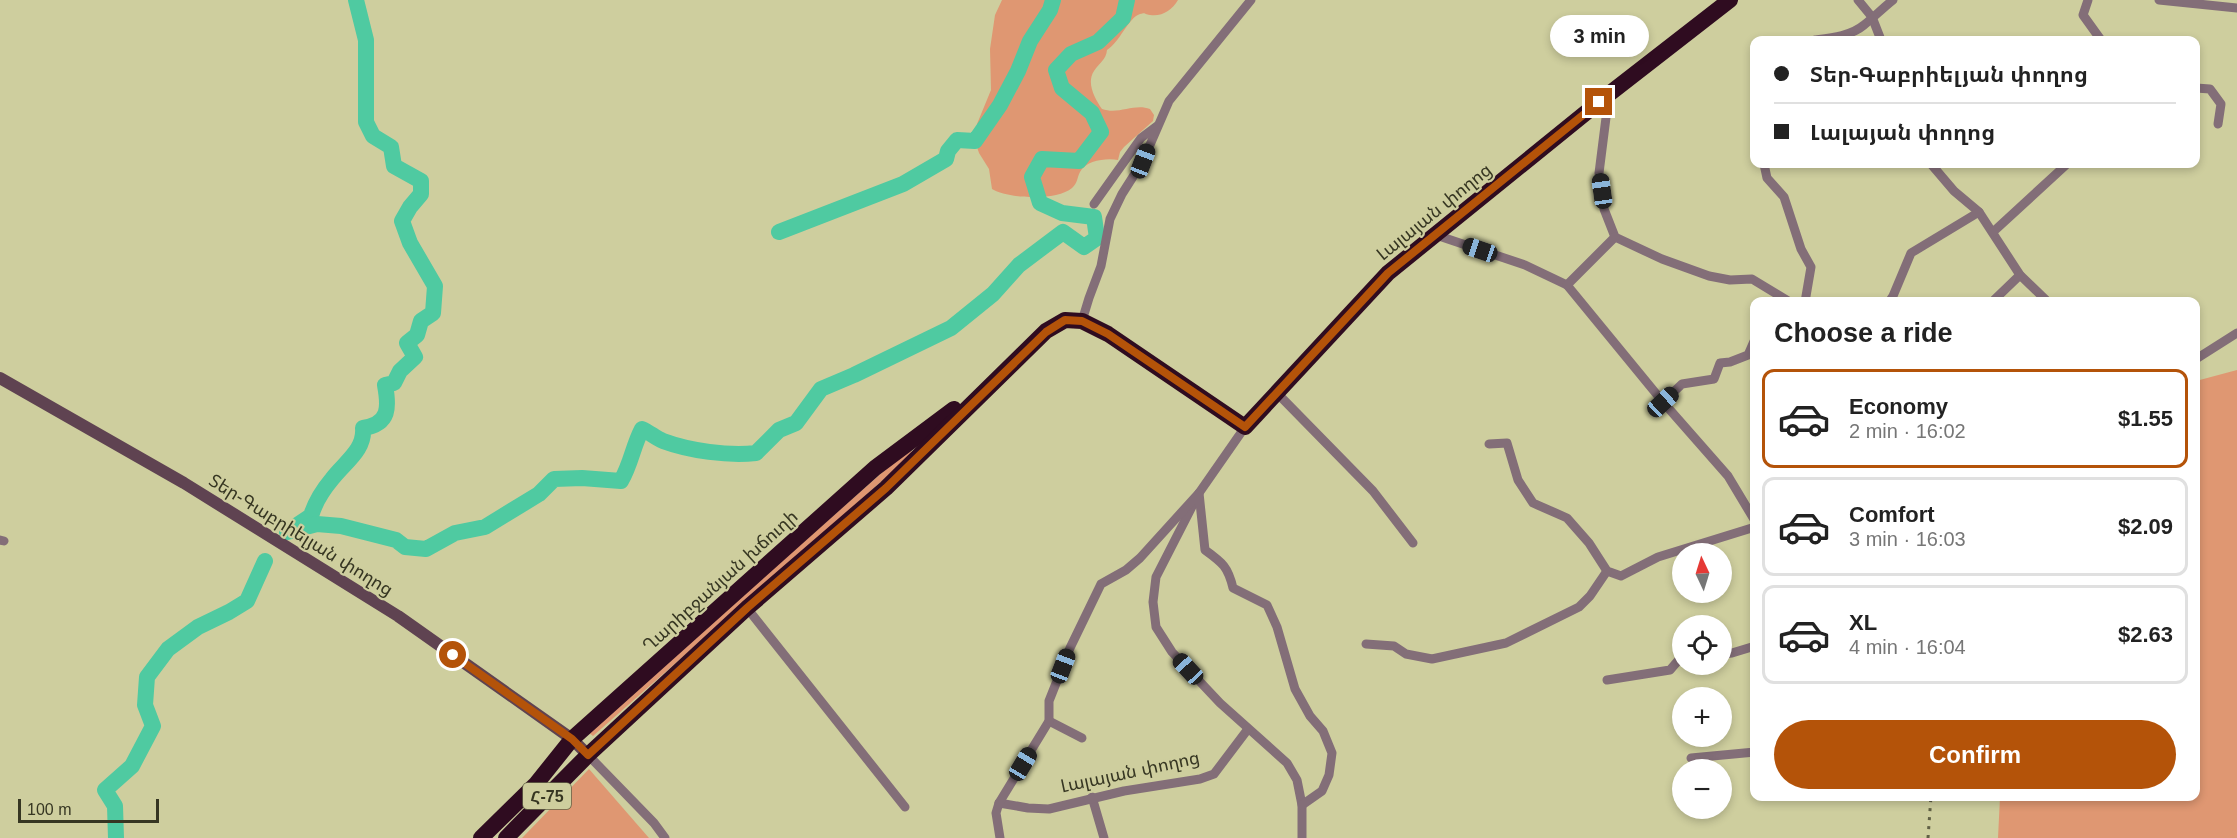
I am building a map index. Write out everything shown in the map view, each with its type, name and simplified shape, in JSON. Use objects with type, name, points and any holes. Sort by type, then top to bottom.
[{"type":"highway","name":"Լալայան փողոց","points":[[1245,427],[1388,273],[1609,94],[1730,0]]},
{"type":"highway","name":"Ղարիբջանյան խճուղի","points":[[506,838],[588,755],[747,608],[886,488],[1002,372],[1046,332],[1065,320],[1082,321]]},
{"type":"highway","points":[[1082,321],[1108,334],[1245,427]]},
{"type":"highway","name":"Ղարիբջանյան խճուղի","points":[[481,838],[536,784],[572,739],[874,468],[1002,372]]},
{"type":"main road","name":"Տեր-Գաբրիելյան փողոց","points":[[0,378],[184,483],[398,616],[572,739],[588,755]]},
{"type":"street","points":[[1082,321],[1101,266],[1110,219],[1122,194],[1143,161],[1169,100],[1251,0]]},
{"type":"street","points":[[1858,0],[1872,17],[1879,36]]},
{"type":"street","points":[[1842,36],[1864,26],[1893,0]]},
{"type":"street","points":[[2088,0],[2083,15],[2098,36]]},
{"type":"street","points":[[2159,0],[2218,4],[2237,8]]},
{"type":"street","points":[[2200,88],[2210,89],[2221,104],[2218,124]]},
{"type":"street","points":[[1609,94],[1599,173],[1604,209],[1615,237],[1662,259],[1709,276],[1730,280],[1752,279],[1772,297]]},
{"type":"street","points":[[1094,204],[1141,138],[1156,126]]},
{"type":"street","points":[[1765,168],[1767,178],[1784,197],[1801,249],[1811,267],[1806,297]]},
{"type":"street","points":[[1934,168],[1954,191],[1979,212],[2020,275],[2043,297]]},
{"type":"street","points":[[1993,232],[2063,168]]},
{"type":"street","points":[[1892,297],[1911,253],[1979,212]]},
{"type":"street","points":[[1436,235],[1525,266],[1568,285],[1663,402],[1728,477],[1750,513]]},
{"type":"street","points":[[1568,285],[1615,237]]},
{"type":"street","points":[[1997,297],[2020,275]]},
{"type":"street","points":[[2200,356],[2237,333]]},
{"type":"street","points":[[1663,402],[1682,384],[1714,379],[1720,363],[1748,355],[1750,350]]},
{"type":"street","points":[[1276,392],[1373,491],[1413,543]]},
{"type":"street","name":"Լալայան փողոց","points":[[1245,427],[1199,493],[1140,558],[1126,570],[1101,584],[1070,648],[1049,702],[1049,721],[999,803],[1049,809],[1092,797],[1200,779],[1214,774],[1248,729]]},
{"type":"street","points":[[1489,444],[1507,443],[1518,480],[1533,503],[1567,518],[1590,543],[1607,572],[1621,576],[1658,556],[1750,528]]},
{"type":"street","points":[[1199,493],[1205,550],[1220,560],[1228,571],[1233,588],[1267,605],[1277,627],[1295,689],[1310,716],[1323,731],[1332,753],[1329,775],[1322,791],[1302,805]]},
{"type":"street","name":"Լալայան փողոց","points":[[1199,493],[1156,577],[1153,602],[1156,627],[1172,652],[1220,703],[1287,763],[1297,780],[1302,805],[1302,838]]},
{"type":"street","points":[[1366,644],[1394,646],[1406,654],[1432,659],[1506,643],[1579,607],[1590,597],[1607,572]]},
{"type":"street","points":[[747,608],[905,807]]},
{"type":"street","points":[[1732,653],[1750,647]]},
{"type":"street","points":[[1607,680],[1670,670],[1672,668]]},
{"type":"street","points":[[1049,721],[1082,738]]},
{"type":"street","points":[[1691,758],[1750,752]]},
{"type":"street","points":[[588,755],[665,838]]},
{"type":"street","points":[[1092,797],[1104,838]]},
{"type":"street","points":[[999,803],[996,813],[1000,838]]},
{"type":"shaded area","points":[[1002,0],[1178,0],[1170,10],[1163,14],[1143,13],[1136,16],[1107,50],[1104,59],[1092,76],[1092,91],[1102,109],[1114,111],[1138,107],[1150,109],[1154,115],[1153,121],[1124,147],[1118,160],[1092,162],[1083,168],[1072,188],[1056,195],[1021,197],[992,189],[989,169],[975,141],[977,124],[991,90],[990,49],[995,15]]},
{"type":"shaded area","points":[[2237,370],[2237,838],[1998,838],[2000,801],[2200,801],[2200,380]]},
{"type":"shaded area","points":[[909,449],[913,453],[910,456],[593,736],[588,732]]},
{"type":"shaded area","points":[[589,769],[649,838],[522,838]]},
{"type":"waterway","points":[[296,526],[311,516],[325,488],[353,455],[361,443],[363,428],[372,426],[383,418],[387,407],[385,385],[394,383],[400,371],[415,357],[407,343],[417,335],[421,321],[433,313],[435,286],[410,243],[402,221],[421,194],[421,181],[394,166],[391,147],[373,136],[366,122],[366,40],[356,0]]},
{"type":"waterway","points":[[779,232],[903,184],[946,159],[948,151],[957,140],[975,141],[1000,105],[1018,71],[1030,41],[1050,10],[1053,0]]},
{"type":"waterway","points":[[287,532],[317,524],[341,526],[396,540],[405,547],[426,549],[455,533],[485,527],[539,494],[554,479],[582,478],[621,481],[642,429],[663,441],[685,448],[721,453],[756,453],[779,430],[796,423],[821,389],[951,328],[993,294],[1019,265],[1063,232],[1084,247],[1097,238],[1094,217],[1062,213],[1040,203],[1032,177],[1042,159],[1079,161],[1101,132],[1092,113],[1062,88],[1056,70],[1071,54],[1098,42],[1123,18],[1127,0]]},
{"type":"waterway","points":[[116,838],[115,806],[105,790],[132,766],[153,726],[145,705],[147,677],[168,649],[198,627],[247,601],[265,561]]},
{"type":"railway","points":[[1928,838],[1931,801]]},
{"type":"route","points":[[453,655],[572,739],[588,755],[747,608],[886,488],[1002,372],[1046,332],[1065,320],[1082,321],[1108,334],[1245,427],[1388,273],[1599,102]]}]
